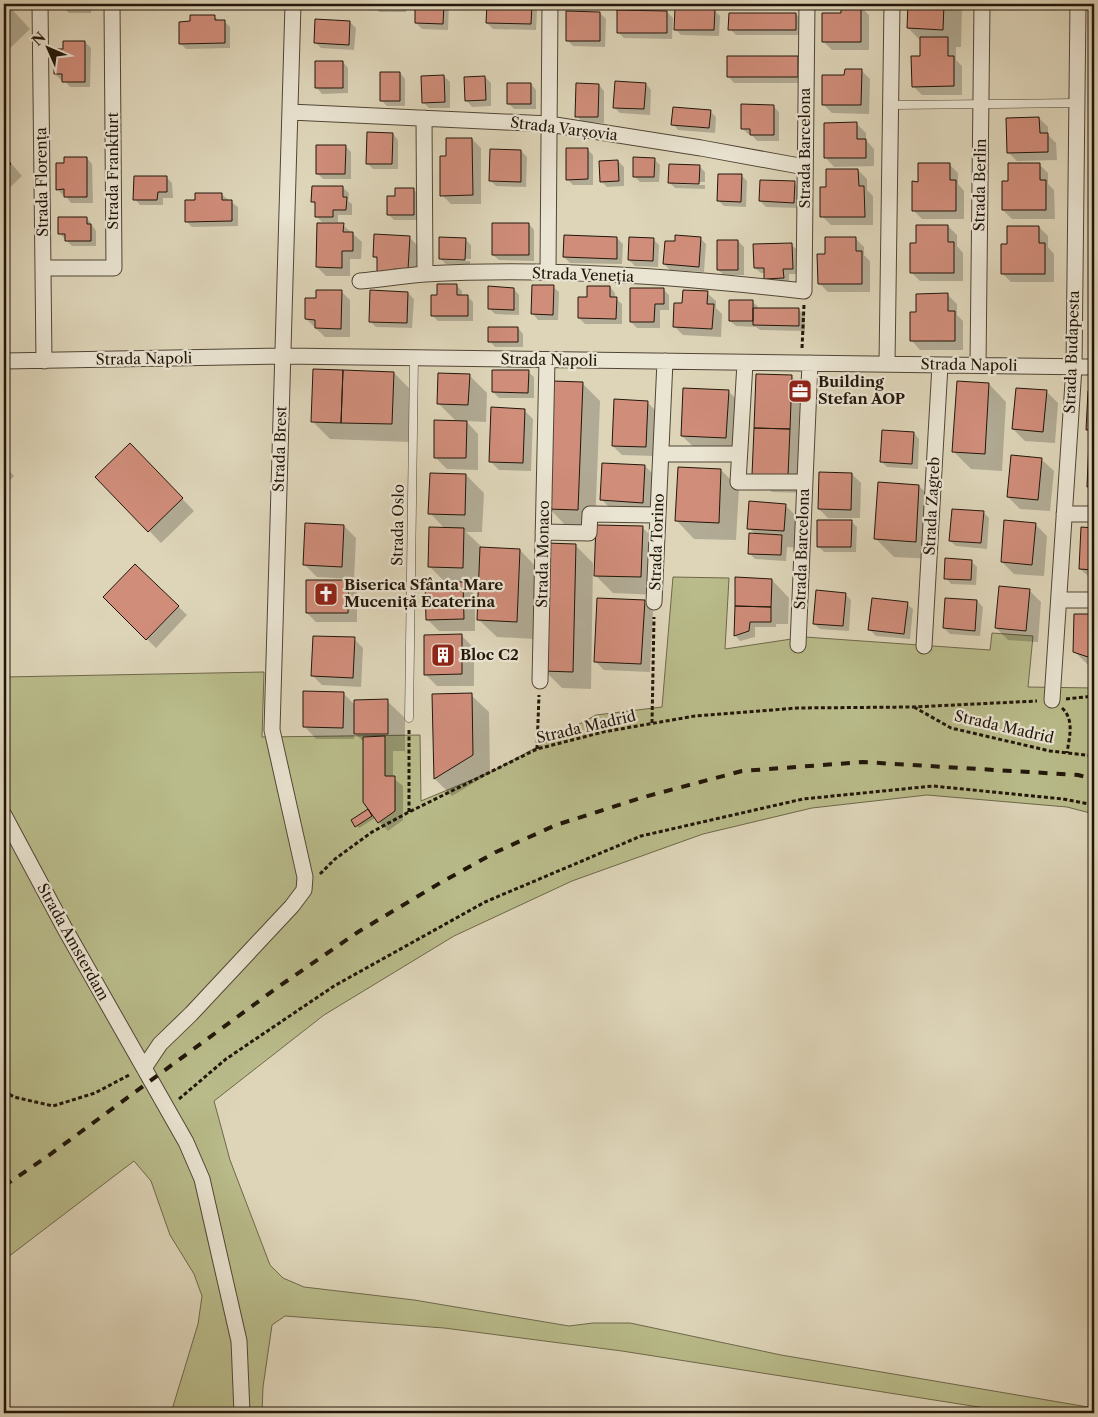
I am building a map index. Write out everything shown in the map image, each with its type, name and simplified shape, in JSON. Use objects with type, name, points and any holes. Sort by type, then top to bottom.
[{"type":"street","name":"Strada Florența","points":[[40,4],[44,361]]},
{"type":"street","name":"Strada Frankfurt","points":[[43,268],[114,268],[112,4]]},
{"type":"street","name":"Strada Brest","points":[[293,4],[272,730],[305,877],[304,890]]},
{"type":"street","points":[[548,272],[550,4]]},
{"type":"street","name":"Strada Barcelona","points":[[804,291],[807,4]]},
{"type":"street","points":[[887,364],[892,4]]},
{"type":"street","name":"Strada Berlin","points":[[978,365],[982,4]]},
{"type":"street","name":"Strada Budapesta","points":[[1052,700],[1074,367],[1078,4]]},
{"type":"street","name":"Strada Varșovia","points":[[290,112],[549,124],[701,148],[805,167]]},
{"type":"street","points":[[424,118],[425,274]]},
{"type":"street","name":"Strada Veneția","points":[[360,281],[425,274],[548,272],[705,280],[804,291]]},
{"type":"street","name":"Strada Napoli","points":[[4,361],[283,356],[1094,367]]},
{"type":"street","name":"Strada Monaco","points":[[540,681],[547,360]]},
{"type":"street","name":"Strada Torino","points":[[654,602],[664,361]]},
{"type":"street","points":[[745,362],[738,482],[804,482]]},
{"type":"street","name":"Strada Barcelona","points":[[798,645],[806,363]]},
{"type":"street","name":"Strada Zagreb","points":[[924,646],[940,365]]},
{"type":"street","points":[[661,454],[739,454]]},
{"type":"street","points":[[543,532],[589,533],[590,514],[658,515]]},
{"type":"street","points":[[1064,514],[1094,514]]},
{"type":"street","points":[[1058,600],[1094,600]]},
{"type":"street","name":"Strada Amsterdam","points":[[4,816],[65,929],[186,1142],[202,1179],[238,1341],[242,1413]]},
{"type":"street","points":[[144,1068],[160,1044],[267,934],[304,890]]},
{"type":"lane","points":[[891,105],[1076,104]]},
{"type":"lane","name":"Strada Oslo","points":[[409,718],[414,358]]},
{"type":"path","points":[[804,291],[806,363]]},
{"type":"path","name":"Strada Torino","points":[[652,723],[654,602]]},
{"type":"path","points":[[538,749],[540,681]]},
{"type":"path","name":"Strada Madrid","points":[[304,890],[335,859],[372,832],[409,812],[538,749],[603,732],[695,716],[797,708],[913,707],[1094,696]]},
{"type":"path","points":[[1052,700],[1065,710],[1071,728],[1066,753]]},
{"type":"path","name":"Strada Madrid","points":[[913,707],[951,728],[1050,751],[1094,756]]},
{"type":"path","points":[[409,718],[409,812]]},
{"type":"path","points":[[168,1109],[226,1059],[334,986],[485,902],[642,836],[804,800],[933,786],[1063,798],[1094,805]]},
{"type":"path","points":[[4,1090],[14,1097],[53,1106],[95,1093],[144,1068]]},
{"type":"green space","points":[[673,577],[729,578],[725,649],[805,637],[990,650],[992,633],[1033,636],[1028,687],[1094,688],[1094,814],[1067,807],[927,795],[812,808],[703,834],[572,881],[454,936],[324,1015],[214,1101],[230,1160],[270,1265],[283,1278],[304,1287],[414,1300],[569,1326],[593,1323],[630,1323],[781,1355],[1094,1408],[1094,1413],[1017,1413],[622,1351],[444,1328],[285,1316],[272,1325],[263,1387],[262,1413],[171,1413],[198,1324],[202,1296],[194,1274],[170,1235],[151,1181],[134,1161],[4,1260],[4,677],[264,672],[262,737],[420,735],[421,801],[493,771],[596,715],[662,707]]},
{"type":"building","points":[[62,4],[85,4],[85,8],[62,7]]},
{"type":"building","points":[[372,4],[401,4],[401,7],[372,6]]},
{"type":"building","points":[[415,4],[444,4],[443,24],[415,23]]},
{"type":"building","points":[[487,4],[532,4],[531,24],[486,23]]},
{"type":"building","points":[[908,4],[944,4],[943,30],[907,28]]},
{"type":"building","points":[[841,5],[861,5],[861,42],[822,42],[822,13],[841,13]]},
{"type":"building","points":[[675,8],[715,9],[714,30],[674,30]]},
{"type":"building","points":[[617,10],[667,11],[667,33],[617,33]]},
{"type":"building","points":[[566,11],[600,12],[600,41],[566,41]]},
{"type":"building","points":[[729,13],[796,13],[796,30],[728,30]]},
{"type":"building","points":[[190,15],[215,15],[215,20],[225,20],[225,43],[179,44],[179,22],[190,21]]},
{"type":"building","points":[[315,19],[350,21],[349,45],[314,43]]},
{"type":"building","points":[[920,37],[948,37],[948,56],[954,56],[954,86],[912,87],[911,56],[920,56]]},
{"type":"building","points":[[63,41],[85,41],[85,82],[62,82],[62,74],[54,74],[54,49],[63,49]]},
{"type":"building","points":[[727,56],[798,56],[798,77],[727,77]]},
{"type":"building","points":[[315,61],[343,61],[343,88],[315,88]]},
{"type":"building","points":[[845,69],[862,69],[861,105],[822,105],[822,75],[844,75]]},
{"type":"building","points":[[380,72],[400,72],[400,101],[380,101]]},
{"type":"building","points":[[444,75],[445,102],[422,103],[421,76]]},
{"type":"building","points":[[485,76],[486,100],[465,101],[464,77]]},
{"type":"building","points":[[615,81],[646,83],[644,109],[613,108]]},
{"type":"building","points":[[507,83],[531,83],[531,104],[507,104]]},
{"type":"building","points":[[576,83],[599,84],[598,117],[575,117]]},
{"type":"building","points":[[741,104],[774,105],[774,135],[750,135],[750,129],[741,129]]},
{"type":"building","points":[[673,107],[711,110],[709,128],[671,125]]},
{"type":"building","points":[[1039,117],[1040,133],[1048,133],[1048,152],[1007,153],[1006,118]]},
{"type":"building","points":[[857,122],[857,139],[866,139],[866,158],[824,158],[824,123]]},
{"type":"building","points":[[367,132],[393,133],[392,164],[366,164]]},
{"type":"building","points":[[446,138],[472,138],[473,195],[440,196],[440,156],[446,156]]},
{"type":"building","points":[[316,145],[346,145],[345,174],[316,174]]},
{"type":"building","points":[[566,148],[588,148],[588,179],[566,180]]},
{"type":"building","points":[[490,149],[521,150],[521,182],[489,181]]},
{"type":"building","points":[[4,155],[11,164],[4,170]]},
{"type":"building","points":[[64,157],[87,157],[87,197],[64,197],[64,189],[56,190],[56,163],[64,163]]},
{"type":"building","points":[[633,157],[655,158],[654,177],[633,177]]},
{"type":"building","points":[[618,160],[619,181],[600,182],[599,161]]},
{"type":"building","points":[[918,163],[950,163],[950,180],[956,180],[956,211],[912,211],[912,181],[918,182]]},
{"type":"building","points":[[1008,163],[1040,163],[1040,180],[1046,180],[1046,210],[1002,210],[1002,181],[1008,181]]},
{"type":"building","points":[[669,164],[700,165],[699,184],[668,183]]},
{"type":"building","points":[[826,169],[858,169],[859,186],[864,186],[865,217],[820,217],[820,187],[826,187]]},
{"type":"building","points":[[718,174],[742,174],[741,202],[717,201]]},
{"type":"building","points":[[134,176],[167,176],[167,192],[158,192],[157,200],[133,200]]},
{"type":"building","points":[[760,180],[795,181],[794,203],[759,201]]},
{"type":"building","points":[[312,186],[343,186],[343,197],[347,197],[346,210],[333,210],[333,217],[315,217],[315,202],[311,202]]},
{"type":"building","points":[[395,188],[414,188],[414,215],[387,215],[387,196],[395,196]]},
{"type":"building","points":[[195,193],[222,193],[222,200],[232,200],[232,221],[185,222],[185,200],[195,200]]},
{"type":"building","points":[[58,217],[87,217],[87,224],[91,224],[91,241],[65,241],[65,234],[58,234]]},
{"type":"building","points":[[317,223],[344,223],[343,232],[353,232],[353,251],[342,251],[342,268],[316,267]]},
{"type":"building","points":[[492,223],[529,223],[529,255],[492,255]]},
{"type":"building","points":[[916,225],[948,225],[948,242],[954,242],[954,273],[910,273],[910,243],[916,243]]},
{"type":"building","points":[[1007,226],[1039,226],[1039,243],[1045,243],[1045,274],[1001,274],[1001,244],[1007,244]]},
{"type":"building","points":[[374,234],[410,236],[408,270],[394,269],[394,273],[377,273],[377,257],[373,257]]},
{"type":"building","points":[[564,235],[617,237],[617,259],[563,257]]},
{"type":"building","points":[[675,235],[701,237],[699,267],[663,264],[665,241],[675,241]]},
{"type":"building","points":[[439,237],[466,238],[465,260],[439,259]]},
{"type":"building","points":[[629,237],[654,238],[653,261],[628,260]]},
{"type":"building","points":[[825,237],[856,237],[856,251],[862,251],[862,284],[818,284],[817,254],[825,254]]},
{"type":"building","points":[[717,240],[738,240],[738,270],[717,270]]},
{"type":"building","points":[[792,243],[793,269],[783,269],[784,278],[764,279],[764,268],[754,268],[753,244]]},
{"type":"building","points":[[437,284],[457,284],[457,295],[468,295],[468,316],[431,316],[431,295],[437,295]]},
{"type":"building","points":[[532,285],[554,285],[553,315],[531,314]]},
{"type":"building","points":[[488,286],[514,288],[514,310],[488,309]]},
{"type":"building","points":[[587,286],[610,286],[610,297],[617,297],[616,319],[578,318],[578,297],[587,297]]},
{"type":"building","points":[[630,288],[664,288],[664,304],[655,304],[654,322],[630,322]]},
{"type":"building","points":[[316,290],[342,290],[341,329],[315,328],[315,320],[305,319],[305,298],[316,298]]},
{"type":"building","points":[[370,290],[408,292],[407,323],[369,322]]},
{"type":"building","points":[[683,290],[708,291],[707,304],[714,304],[712,329],[673,327],[674,303],[682,303]]},
{"type":"building","points":[[948,293],[948,311],[955,311],[955,341],[910,341],[910,312],[916,312],[916,294]]},
{"type":"building","points":[[729,300],[753,300],[753,321],[729,321]]},
{"type":"building","points":[[753,308],[799,308],[799,326],[753,325]]},
{"type":"building","points":[[488,327],[518,327],[518,342],[488,342]]},
{"type":"building","points":[[313,369],[343,370],[341,423],[311,422]]},
{"type":"building","points":[[343,370],[394,372],[392,424],[341,423]]},
{"type":"building","points":[[492,370],[529,370],[528,393],[492,392]]},
{"type":"building","points":[[438,373],[470,374],[468,405],[437,404]]},
{"type":"building","points":[[756,374],[792,375],[790,429],[754,428]]},
{"type":"building","points":[[553,381],[583,382],[578,510],[548,509]]},
{"type":"building","points":[[957,381],[989,383],[985,454],[952,452]]},
{"type":"building","points":[[683,388],[729,390],[726,438],[681,436]]},
{"type":"building","points":[[1016,388],[1047,390],[1043,432],[1012,429]]},
{"type":"building","points":[[1088,391],[1094,391],[1094,430],[1086,430]]},
{"type":"building","points":[[614,399],[648,401],[646,447],[612,446]]},
{"type":"building","points":[[491,407],[525,409],[523,463],[489,462]]},
{"type":"building","points":[[434,420],[467,421],[466,458],[434,458]]},
{"type":"building","points":[[754,428],[790,429],[788,476],[752,475]]},
{"type":"building","points":[[882,430],[914,432],[912,464],[880,462]]},
{"type":"building","points":[[1089,440],[1094,440],[1094,487],[1087,487]]},
{"type":"building","points":[[130,443],[183,498],[148,532],[95,477]]},
{"type":"building","points":[[1011,455],[1042,458],[1038,500],[1007,497]]},
{"type":"building","points":[[602,463],[645,465],[643,503],[600,500]]},
{"type":"building","points":[[678,467],[721,469],[719,523],[675,521]]},
{"type":"building","points":[[819,472],[852,473],[851,510],[818,509]]},
{"type":"building","points":[[430,473],[466,474],[465,515],[428,514]]},
{"type":"building","points":[[878,482],[919,485],[916,542],[874,539]]},
{"type":"building","points":[[749,501],[786,504],[784,531],[747,529]]},
{"type":"building","points":[[952,509],[984,511],[981,543],[949,541]]},
{"type":"building","points":[[817,520],[852,520],[851,547],[817,547]]},
{"type":"building","points":[[1004,520],[1036,523],[1032,565],[1001,562]]},
{"type":"building","points":[[305,523],[344,525],[342,567],[303,565]]},
{"type":"building","points":[[596,525],[643,526],[641,577],[594,576]]},
{"type":"building","points":[[429,527],[464,528],[463,568],[428,567]]},
{"type":"building","points":[[1081,527],[1094,528],[1094,570],[1079,569]]},
{"type":"building","points":[[749,533],[782,535],[781,555],[748,554]]},
{"type":"building","points":[[545,543],[576,544],[573,672],[543,671]]},
{"type":"building","points":[[480,547],[520,549],[517,622],[477,620]]},
{"type":"building","points":[[945,558],[972,560],[971,580],[944,579]]},
{"type":"building","points":[[135,564],[179,606],[146,640],[103,597]]},
{"type":"building","points":[[735,577],[772,579],[771,607],[735,606]]},
{"type":"building","points":[[306,580],[349,580],[348,613],[306,613]]},
{"type":"building","points":[[425,582],[463,582],[464,619],[426,620]]},
{"type":"building","points":[[999,586],[1030,589],[1026,631],[995,628]]},
{"type":"building","points":[[816,590],[846,593],[843,626],[813,624]]},
{"type":"building","points":[[597,598],[645,600],[641,664],[594,662]]},
{"type":"building","points":[[872,598],[908,602],[904,634],[868,630]]},
{"type":"building","points":[[945,598],[977,600],[975,631],[943,628]]},
{"type":"building","points":[[735,606],[771,607],[771,622],[750,622],[749,631],[734,636]]},
{"type":"building","points":[[1074,614],[1094,614],[1094,659],[1073,652]]},
{"type":"building","name":"Bloc C2","points":[[462,634],[462,674],[424,675],[424,635]]},
{"type":"building","points":[[313,636],[355,637],[353,678],[311,676]]},
{"type":"building","points":[[303,691],[344,692],[343,728],[303,727]]},
{"type":"building","points":[[472,693],[473,755],[434,779],[432,694]]},
{"type":"building","points":[[388,699],[388,734],[354,734],[354,700]]},
{"type":"building","points":[[385,736],[385,776],[395,776],[395,811],[378,823],[363,802],[363,737]]},
{"type":"building","points":[[368,809],[372,816],[355,827],[351,820]]},
{"type":"railway","points":[[4,1186],[48,1156],[278,987],[358,932],[496,852],[556,825],[644,797],[742,771],[863,762],[1078,775],[1094,779]]},
{"type":"place","name":"Building Stefan AOP","points":[[800,391]]},
{"type":"place","name":"Biserica Sfânta Mare Muceniță Ecaterina","points":[[326,594]]},
{"type":"place","name":"Bloc C2","points":[[443,655]]}]
